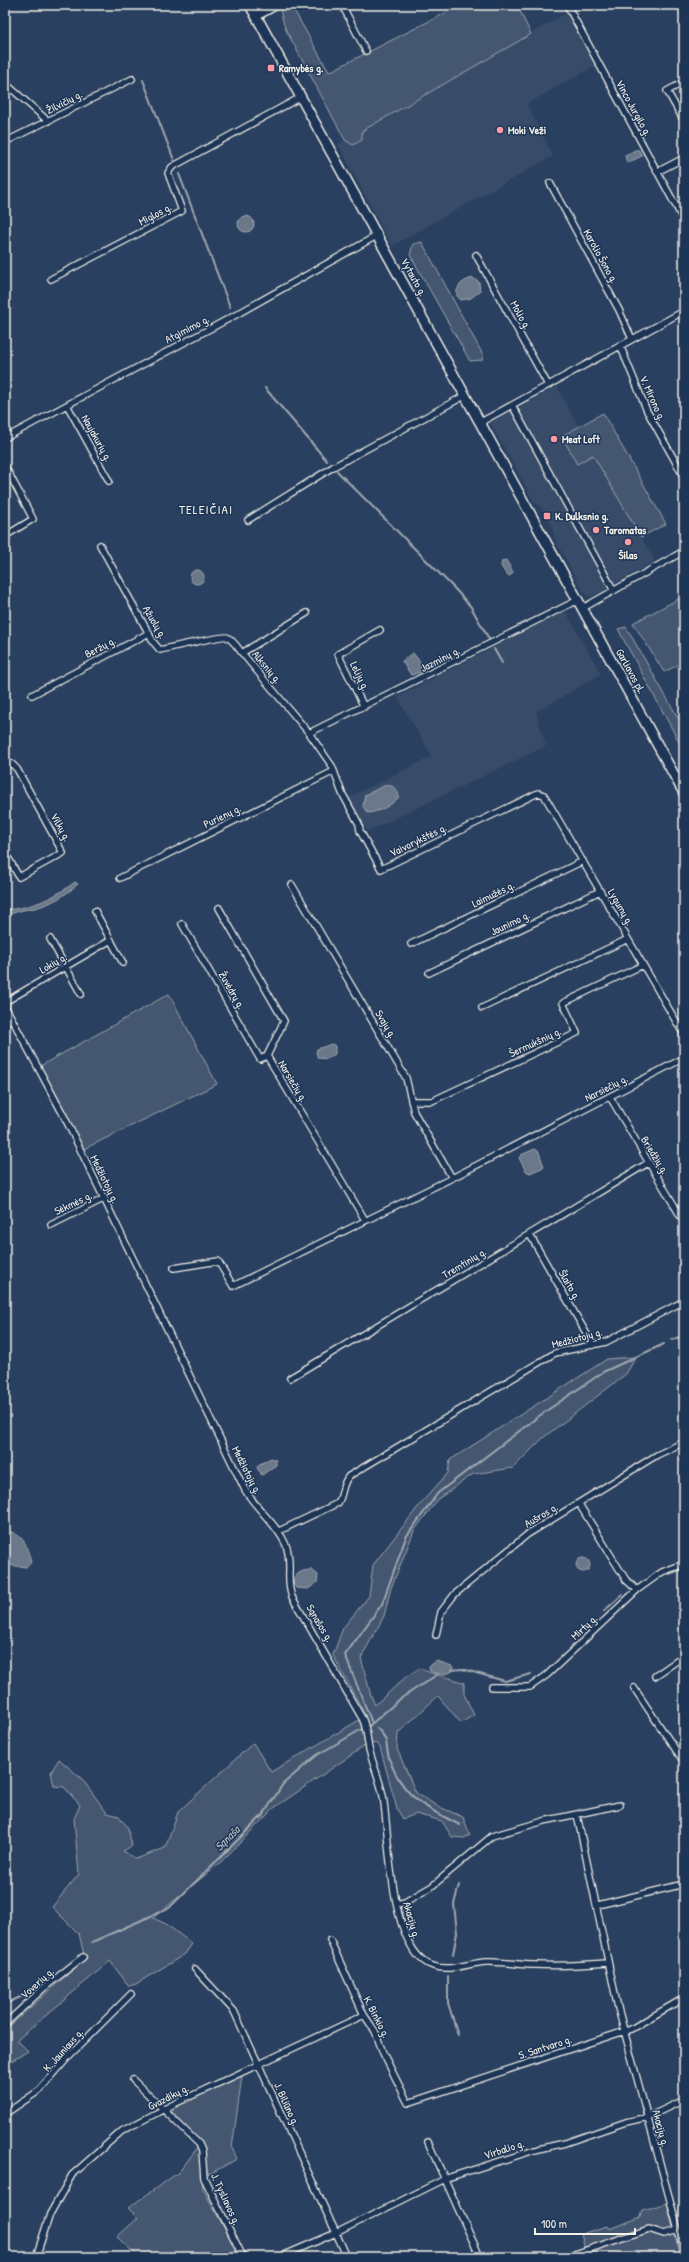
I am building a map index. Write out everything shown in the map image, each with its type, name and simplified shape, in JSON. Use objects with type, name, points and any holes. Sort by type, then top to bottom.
[{"type":"main road","name":"Vytauto g.","points":[[250,5],[557,561]]},
{"type":"main road","points":[[256,16],[276,5]]},
{"type":"main road","name":"Garliavos pl.","points":[[557,561],[683,790]]},
{"type":"street","points":[[342,5],[366,51]]},
{"type":"street","name":"Vinco Jurgilo g.","points":[[567,5],[684,221]]},
{"type":"street","name":"Žilvičių g.","points":[[5,142],[132,79]]},
{"type":"street","points":[[684,82],[667,91],[684,121]]},
{"type":"street","points":[[5,83],[48,121]]},
{"type":"street","name":"Miglos g.","points":[[51,279],[182,211],[168,174],[172,167],[301,97]]},
{"type":"street","points":[[657,172],[684,158]]},
{"type":"street","name":"Karolio Šono g.","points":[[550,182],[619,310],[632,339]]},
{"type":"street","name":"Atgimimo g.","points":[[5,438],[232,317],[378,235]]},
{"type":"street","name":"Molio g.","points":[[476,255],[548,385]]},
{"type":"street","points":[[481,422],[684,311]]},
{"type":"street","name":"V. Mirono g.","points":[[620,345],[647,411],[684,477]]},
{"type":"street","points":[[248,520],[333,467],[466,395]]},
{"type":"street","name":"Naujakurių g.","points":[[67,404],[109,481]]},
{"type":"street","points":[[512,405],[614,591]]},
{"type":"street","points":[[5,466],[33,519],[5,536]]},
{"type":"street","name":"Ąžuolų g.","points":[[100,545],[148,633],[160,650],[200,643],[222,636],[228,637],[242,653]]},
{"type":"street","name":"Jazminų g.","points":[[310,733],[581,604],[614,591],[684,551]]},
{"type":"street","name":"Alksnių g.","points":[[307,613],[242,653],[310,733]]},
{"type":"street","name":"Lelijų g.","points":[[364,707],[338,654],[380,630]]},
{"type":"street","name":"Beržų g.","points":[[32,695],[148,633]]},
{"type":"street","name":"Vaivorykštės g.","points":[[310,733],[334,771],[342,793],[359,824],[360,831],[381,869],[538,793]]},
{"type":"street","name":"Vilkų g.","points":[[5,763],[12,764],[17,769],[63,853],[19,877],[5,852]]},
{"type":"street","name":"Purienų g.","points":[[120,878],[334,771]]},
{"type":"street","name":"Lygumų g.","points":[[538,793],[544,795],[553,808],[684,1035]]},
{"type":"street","name":"Laimužės g.","points":[[411,944],[583,861]]},
{"type":"street","name":"Svajų g.","points":[[292,885],[406,1078],[414,1112],[452,1178]]},
{"type":"street","name":"Jaunimo g.","points":[[429,974],[600,891]]},
{"type":"street","name":"Narsiečių g.","points":[[219,908],[284,1021],[267,1056],[365,1220]]},
{"type":"street","points":[[95,911],[123,963]]},
{"type":"street","name":"Žuvėdrų g.","points":[[182,924],[260,1060],[267,1056]]},
{"type":"street","points":[[50,939],[81,994]]},
{"type":"street","points":[[482,1008],[628,939]]},
{"type":"street","name":"Lokių g.","points":[[5,1002],[111,940]]},
{"type":"street","name":"Šermukšnių g.","points":[[411,1101],[432,1101],[577,1033],[563,1003],[643,965]]},
{"type":"street","name":"Medžiotojų g.","points":[[5,1006],[8,1021],[65,1118],[245,1490],[253,1504],[279,1531],[338,1503],[341,1498],[343,1483],[349,1476],[555,1353],[606,1342],[684,1301]]},
{"type":"street","name":"Narsiečių g.","points":[[174,1268],[218,1261],[233,1286],[452,1178],[684,1058]]},
{"type":"street","name":"Briedžių g.","points":[[610,1097],[684,1222]]},
{"type":"street","name":"Tremtinių g.","points":[[290,1378],[648,1163]]},
{"type":"street","name":"Sėkmės g.","points":[[51,1225],[103,1199]]},
{"type":"street","name":"Šlaito g.","points":[[530,1235],[594,1345]]},
{"type":"street","name":"Aušros g.","points":[[436,1635],[441,1612],[455,1594],[528,1534],[657,1455],[684,1442]]},
{"type":"street","points":[[579,1504],[626,1580],[637,1590]]},
{"type":"street","name":"Sąnašos g.","points":[[279,1531],[290,1559],[288,1578],[292,1597],[363,1720]]},
{"type":"street","name":"Mirtų g.","points":[[492,1688],[530,1686],[547,1675],[637,1590],[662,1572],[684,1564]]},
{"type":"street","points":[[655,1676],[684,1656]]},
{"type":"street","points":[[634,1688],[684,1760]]},
{"type":"street","name":"Akacijų g.","points":[[363,1720],[368,1733],[369,1749],[383,1795],[389,1855],[404,1937],[412,1951],[421,1960],[433,1966],[448,1969],[486,1962],[562,1966],[607,1963]]},
{"type":"street","points":[[397,1904],[405,1902],[431,1887],[492,1836],[544,1821],[620,1805]]},
{"type":"street","name":"Akacijų g.","points":[[577,1815],[598,1905],[607,1963],[684,2252]]},
{"type":"street","points":[[598,1905],[684,1884]]},
{"type":"street","name":"K. Binkio g.","points":[[330,1940],[364,2015],[375,2031],[383,2053],[408,2103]]},
{"type":"street","name":"Voverių g.","points":[[5,2024],[45,1988],[83,1957]]},
{"type":"street","name":"J. Biliūno g.","points":[[195,1969],[231,2006],[348,2257]]},
{"type":"street","name":"K. Jauniaus g.","points":[[5,2114],[40,2090],[70,2055],[131,1994]]},
{"type":"street","name":"S. Santvaro g.","points":[[408,2103],[624,2031],[684,1998]]},
{"type":"street","name":"Gvazdikų g.","points":[[36,2257],[50,2214],[77,2170],[122,2131],[364,2015]]},
{"type":"street","name":"J. Tysliavos g.","points":[[133,2080],[199,2144],[202,2151],[204,2178],[243,2257]]},
{"type":"street","name":"Virbalio g.","points":[[280,2257],[336,2233],[444,2180],[538,2149],[565,2143],[626,2122],[648,2117],[684,2100]]},
{"type":"street","points":[[428,2142],[480,2257]]},
{"type":"street","points":[[566,2257],[649,2229],[664,2234],[678,2230]]},
{"type":"shaded area","points":[[288,5],[291,5],[329,72],[461,5],[517,5],[531,34],[362,131],[362,140],[353,145],[345,140],[285,28],[280,10]]},
{"type":"shaded area","points":[[570,11],[598,64],[527,104],[553,156],[392,246],[338,144]]},
{"type":"shaded area","points":[[635,150],[639,150],[642,156],[627,163],[625,156]]},
{"type":"shaded area","points":[[246,216],[252,218],[254,224],[252,230],[246,232],[240,230],[238,224],[240,218]]},
{"type":"shaded area","points":[[422,242],[483,355],[482,360],[470,361],[410,255],[413,244]]},
{"type":"shaded area","points":[[473,278],[479,282],[480,291],[471,298],[461,300],[457,296],[457,289],[463,282]]},
{"type":"shaded area","points":[[557,387],[579,427],[562,436],[577,464],[593,454],[655,561],[603,592],[592,596],[588,596],[583,591],[555,540],[552,527],[541,508],[533,500],[490,422]]},
{"type":"shaded area","points":[[603,413],[666,524],[641,537],[593,455],[577,464],[562,436]]},
{"type":"shaded area","points":[[506,560],[513,572],[510,576],[506,574],[501,566],[502,561]]},
{"type":"shaded area","points":[[194,570],[200,570],[204,574],[204,580],[200,584],[194,584],[190,580],[190,574]]},
{"type":"shaded area","points":[[684,596],[684,662],[664,672],[633,623]]},
{"type":"shaded area","points":[[565,610],[601,674],[536,712],[546,746],[369,831],[367,830],[348,798],[432,756],[397,697]]},
{"type":"shaded area","points":[[626,627],[684,728],[684,751],[618,629]]},
{"type":"shaded area","points":[[413,653],[424,667],[421,672],[411,675],[402,661]]},
{"type":"shaded area","points":[[386,785],[391,786],[397,791],[399,796],[397,799],[385,808],[367,813],[363,806],[365,795]]},
{"type":"shaded area","points":[[75,882],[78,884],[52,902],[35,908],[16,912],[5,917],[5,910],[24,907],[42,901],[59,893]]},
{"type":"shaded area","points":[[169,994],[217,1084],[84,1149],[40,1066]]},
{"type":"shaded area","points":[[332,1044],[335,1046],[335,1054],[327,1059],[318,1058],[316,1053],[317,1049]]},
{"type":"shaded area","points":[[535,1149],[539,1152],[544,1167],[530,1173],[526,1171],[519,1158],[521,1155]]},
{"type":"shaded area","points":[[636,1357],[626,1374],[543,1438],[513,1468],[473,1474],[438,1499],[414,1531],[391,1588],[384,1616],[361,1658],[371,1696],[375,1705],[407,1676],[420,1668],[464,1683],[464,1694],[474,1715],[461,1723],[438,1696],[398,1733],[397,1749],[416,1793],[437,1806],[463,1817],[470,1835],[464,1838],[452,1837],[442,1821],[416,1814],[403,1819],[397,1809],[380,1747],[375,1743],[363,1747],[274,1808],[221,1862],[153,1918],[166,1924],[192,1944],[185,1954],[136,1984],[129,1986],[110,1961],[17,2040],[28,2051],[5,2065],[5,2030],[85,1959],[79,1934],[52,1907],[79,1874],[74,1819],[80,1805],[64,1787],[54,1786],[51,1772],[59,1759],[82,1779],[107,1813],[119,1816],[128,1828],[132,1846],[123,1851],[136,1859],[165,1848],[178,1812],[253,1743],[271,1772],[366,1716],[333,1655],[343,1628],[369,1596],[373,1565],[422,1502],[448,1473],[450,1460],[607,1359]]},
{"type":"shaded area","points":[[271,1458],[276,1460],[276,1465],[262,1475],[257,1468],[258,1465]]},
{"type":"shaded area","points":[[5,1529],[17,1535],[24,1541],[31,1562],[27,1567],[5,1565]]},
{"type":"shaded area","points":[[583,1558],[588,1560],[590,1565],[588,1570],[583,1572],[578,1570],[576,1565],[578,1560]]},
{"type":"shaded area","points":[[312,1570],[318,1575],[317,1583],[308,1589],[296,1588],[293,1582],[296,1576],[303,1571]]},
{"type":"shaded area","points":[[437,1661],[452,1666],[454,1670],[442,1674],[430,1671],[429,1666]]},
{"type":"shaded area","points":[[242,2076],[232,2148],[237,2159],[202,2178],[203,2189],[240,2257],[138,2257],[117,2237],[138,2218],[128,2208],[179,2172],[201,2143],[172,2112],[174,2108]]},
{"type":"shaded area","points":[[667,2203],[680,2257],[577,2257],[586,2254],[581,2234],[607,2226],[609,2229],[641,2217],[643,2210]]},
{"type":"waterway","points":[[143,80],[174,160]]},
{"type":"waterway","points":[[179,174],[230,307]]},
{"type":"waterway","points":[[265,388],[327,461]]},
{"type":"waterway","points":[[337,471],[455,589],[471,607],[489,639]]},
{"type":"waterway","points":[[494,649],[502,663]]},
{"type":"waterway","points":[[672,1340],[684,1335]]},
{"type":"waterway","points":[[372,1723],[345,1655],[382,1604],[406,1537],[438,1493],[539,1416],[603,1372],[664,1344]]},
{"type":"waterway","points":[[669,1574],[684,1569]]},
{"type":"waterway","points":[[604,1611],[622,1595]]},
{"type":"waterway","points":[[452,1670],[462,1669],[505,1681],[531,1674]]},
{"type":"waterway","points":[[369,1726],[400,1699],[438,1674]]},
{"type":"waterway","points":[[377,1728],[386,1740],[388,1756],[396,1774],[409,1793],[427,1807],[460,1825]]},
{"type":"waterway","name":"Sąnaša","points":[[92,1942],[169,1908],[263,1815],[283,1784],[317,1755],[362,1729]]},
{"type":"waterway","points":[[453,1954],[457,1933],[454,1904],[459,1885]]},
{"type":"waterway","points":[[448,1976],[448,2003],[458,2035]]},
{"type":"waterway","name":"Sąnaša","points":[[5,2004],[27,1994]]},
{"type":"place","name":"Ramybės g.","points":[[271,68]]},
{"type":"place","name":"Moki Veži","points":[[500,130]]},
{"type":"place","name":"Meat Loft","points":[[554,439]]},
{"type":"place","name":"K. Dulksnio g.","points":[[547,516]]},
{"type":"place","name":"Taromatas","points":[[596,530]]},
{"type":"place","name":"Šilas","points":[[628,542]]},
{"type":"district","name":"TELEIČIAI","points":[[206,509]]}]
